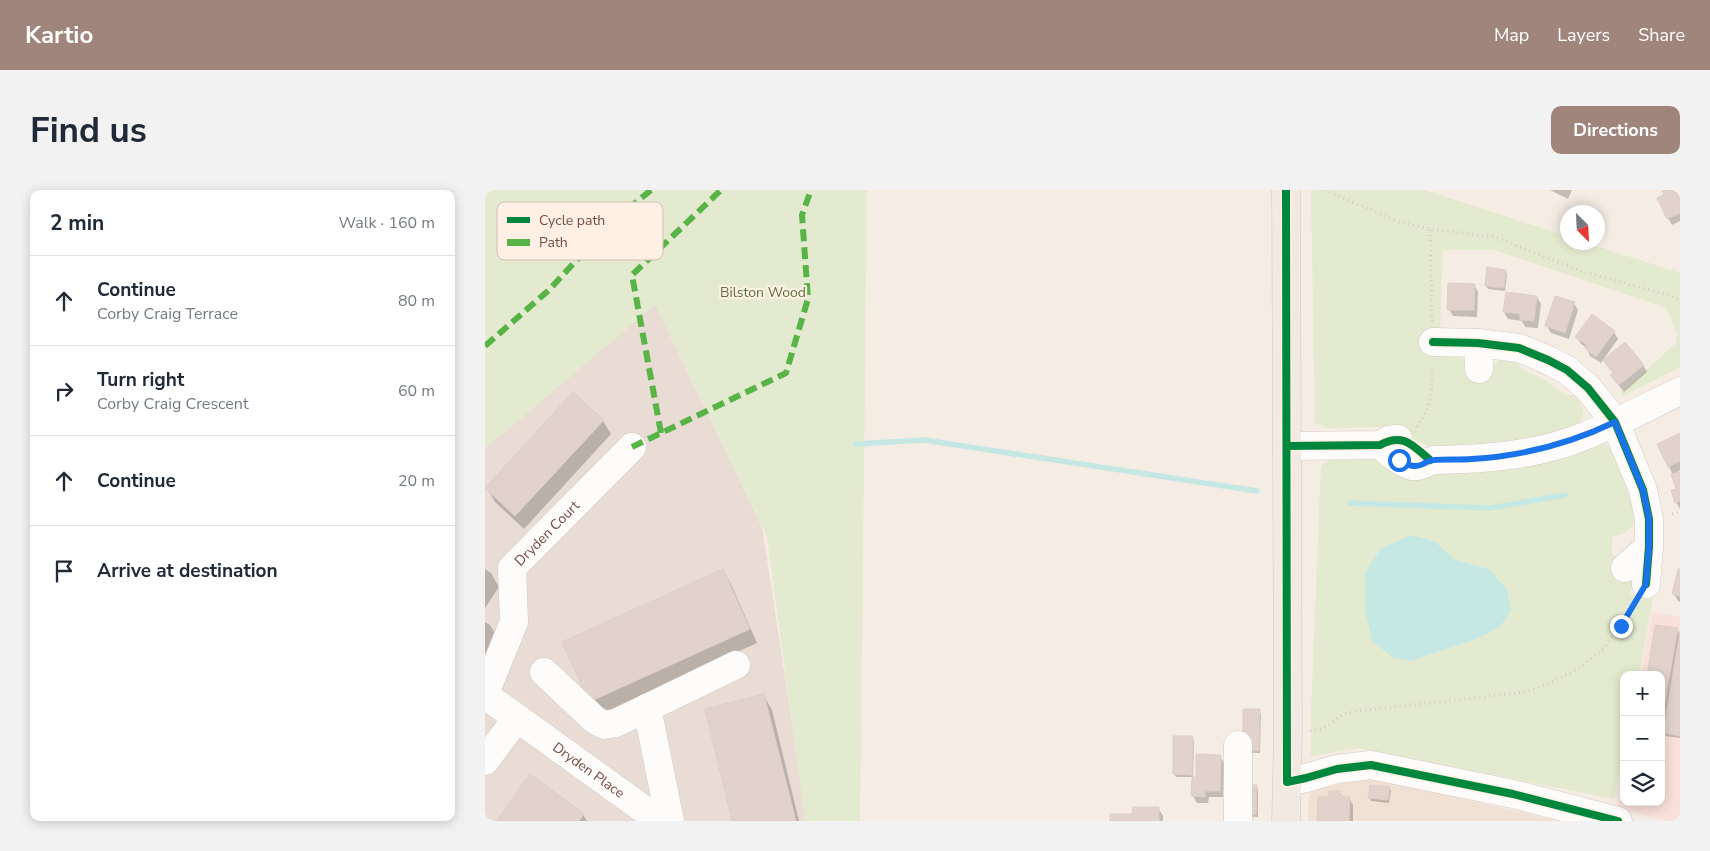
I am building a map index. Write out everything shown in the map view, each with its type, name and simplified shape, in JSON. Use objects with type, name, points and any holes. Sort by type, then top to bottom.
[{"type":"main road","points":[[1286,190],[1288,734],[1286,821]]},
{"type":"street","points":[[1433,342],[1479,356],[1519,348],[1567,370],[1588,388],[1615,422],[1643,490],[1649,519],[1649,547],[1631,566]]},
{"type":"street","points":[[1287,446],[1380,445],[1399,460],[1413,467],[1421,466],[1430,460],[1472,459],[1512,455],[1550,447],[1586,436],[1680,391]]},
{"type":"street","name":"Dryden Court","points":[[517,718],[485,694],[514,622],[512,568],[632,447]]},
{"type":"street","points":[[1631,566],[1649,547]]},
{"type":"street","points":[[544,672],[595,720],[604,725],[616,723],[736,665]]},
{"type":"street","points":[[647,708],[670,821]]},
{"type":"street","points":[[485,761],[517,718]]},
{"type":"street","name":"Dryden Place","points":[[517,718],[659,821]]},
{"type":"street","points":[[1238,745],[1238,821]]},
{"type":"street","points":[[1287,782],[1337,769],[1371,765],[1513,794],[1618,821]]},
{"type":"path","points":[[1325,190],[1399,222],[1430,229],[1495,237],[1578,270],[1680,300]]},
{"type":"path","points":[[1288,734],[1322,729],[1333,724],[1343,714],[1357,711],[1526,692],[1554,681],[1579,668],[1604,648],[1621,626],[1631,566]]},
{"type":"shaded area","points":[[654,302],[762,527],[807,821],[485,821],[485,441]]},
{"type":"shaded area","points":[[1652,612],[1680,617],[1680,821],[1667,821],[1618,809],[1620,798],[1620,806],[1665,806],[1665,671],[1642,671]]},
{"type":"shaded area","points":[[1359,778],[1390,782],[1558,821],[1308,821],[1309,794],[1325,784]]},
{"type":"green space","name":"Bilston Wood","points":[[485,190],[867,190],[860,821],[805,821],[767,536],[655,305],[485,449]]},
{"type":"green space","points":[[1311,190],[1424,190],[1560,234],[1560,250],[1605,249],[1680,273],[1680,367],[1623,396],[1621,393],[1676,343],[1677,335],[1666,308],[1495,250],[1443,250],[1439,355],[1454,353],[1465,360],[1472,380],[1489,378],[1495,363],[1509,356],[1516,361],[1520,368],[1541,378],[1566,395],[1575,395],[1583,407],[1582,418],[1577,428],[1520,442],[1437,450],[1416,440],[1399,427],[1328,428],[1315,423]]},
{"type":"green space","points":[[1597,443],[1607,446],[1616,456],[1632,506],[1634,525],[1625,533],[1613,536],[1611,554],[1624,557],[1610,569],[1622,583],[1634,574],[1630,594],[1653,599],[1640,671],[1620,671],[1620,770],[1614,799],[1359,748],[1311,756],[1321,466],[1332,458]]},
{"type":"water","points":[[1411,535],[1434,541],[1454,559],[1490,570],[1507,590],[1511,610],[1500,627],[1474,640],[1411,661],[1394,658],[1372,641],[1365,611],[1365,573],[1381,548]]},
{"type":"building","points":[[1662,190],[1680,190],[1680,213],[1667,219],[1657,198],[1664,195]]},
{"type":"building","points":[[1487,267],[1506,270],[1504,288],[1485,286]]},
{"type":"building","points":[[1448,283],[1475,284],[1474,310],[1447,310]]},
{"type":"building","points":[[1506,292],[1537,296],[1534,321],[1520,320],[1520,314],[1503,312]]},
{"type":"building","points":[[1555,296],[1575,302],[1565,333],[1545,326]]},
{"type":"building","points":[[1592,314],[1615,331],[1596,357],[1585,348],[1587,345],[1575,337]]},
{"type":"building","points":[[1625,342],[1644,365],[1619,385],[1610,375],[1613,373],[1603,360]]},
{"type":"building","points":[[573,392],[604,420],[515,516],[485,488]]},
{"type":"building","points":[[1680,433],[1680,461],[1668,467],[1657,444]]},
{"type":"building","points":[[1680,472],[1680,501],[1675,503],[1671,490],[1676,489],[1671,474]]},
{"type":"building","points":[[723,569],[750,629],[589,702],[562,642]]},
{"type":"building","points":[[1678,569],[1680,569],[1680,596],[1672,594]]},
{"type":"building","points":[[1655,625],[1678,628],[1665,701],[1665,671],[1648,671]]},
{"type":"building","points":[[1680,631],[1680,736],[1665,733],[1665,721]]},
{"type":"building","points":[[764,694],[796,821],[732,821],[705,709]]},
{"type":"building","points":[[1243,709],[1260,709],[1259,751],[1243,750]]},
{"type":"building","points":[[1173,736],[1193,736],[1192,775],[1173,774]]},
{"type":"building","points":[[1196,754],[1221,755],[1220,791],[1205,791],[1205,797],[1191,796],[1192,778],[1196,777]]},
{"type":"building","points":[[530,774],[584,814],[579,821],[496,821]]},
{"type":"building","points":[[1243,785],[1257,785],[1256,814],[1243,814]]},
{"type":"building","points":[[1370,785],[1390,787],[1388,800],[1368,798]]},
{"type":"building","points":[[1329,791],[1340,791],[1340,796],[1350,797],[1349,821],[1317,821],[1318,797],[1329,797]]},
{"type":"building","points":[[1133,807],[1159,807],[1159,821],[1110,821],[1110,814],[1132,814]]},
{"type":"waterway","points":[[856,444],[924,440],[1257,491]]},
{"type":"waterway","points":[[1350,503],[1490,508],[1565,495]]},
{"type":"marked path","points":[[637,202],[651,190]]},
{"type":"marked path","points":[[663,245],[721,190]]},
{"type":"marked path","points":[[632,447],[786,373],[808,299],[802,215],[811,190]]},
{"type":"marked path","points":[[485,346],[549,290],[577,260]]},
{"type":"marked path","points":[[648,260],[632,275],[661,433]]},
{"type":"cycle path","points":[[1286,190],[1287,782],[1337,769],[1371,765],[1513,794],[1618,821]]},
{"type":"cycle path","points":[[1433,342],[1478,343],[1519,348],[1567,370],[1588,388],[1615,422],[1643,490],[1649,519],[1646,584]]},
{"type":"cycle path","points":[[1287,446],[1380,445],[1388,441],[1401,440],[1413,446],[1430,460]]},
{"type":"route","points":[[1399,460],[1413,467],[1421,466],[1430,460],[1472,459],[1512,455],[1550,447],[1586,436],[1615,422],[1643,490],[1649,519],[1646,584],[1621,626]]}]
